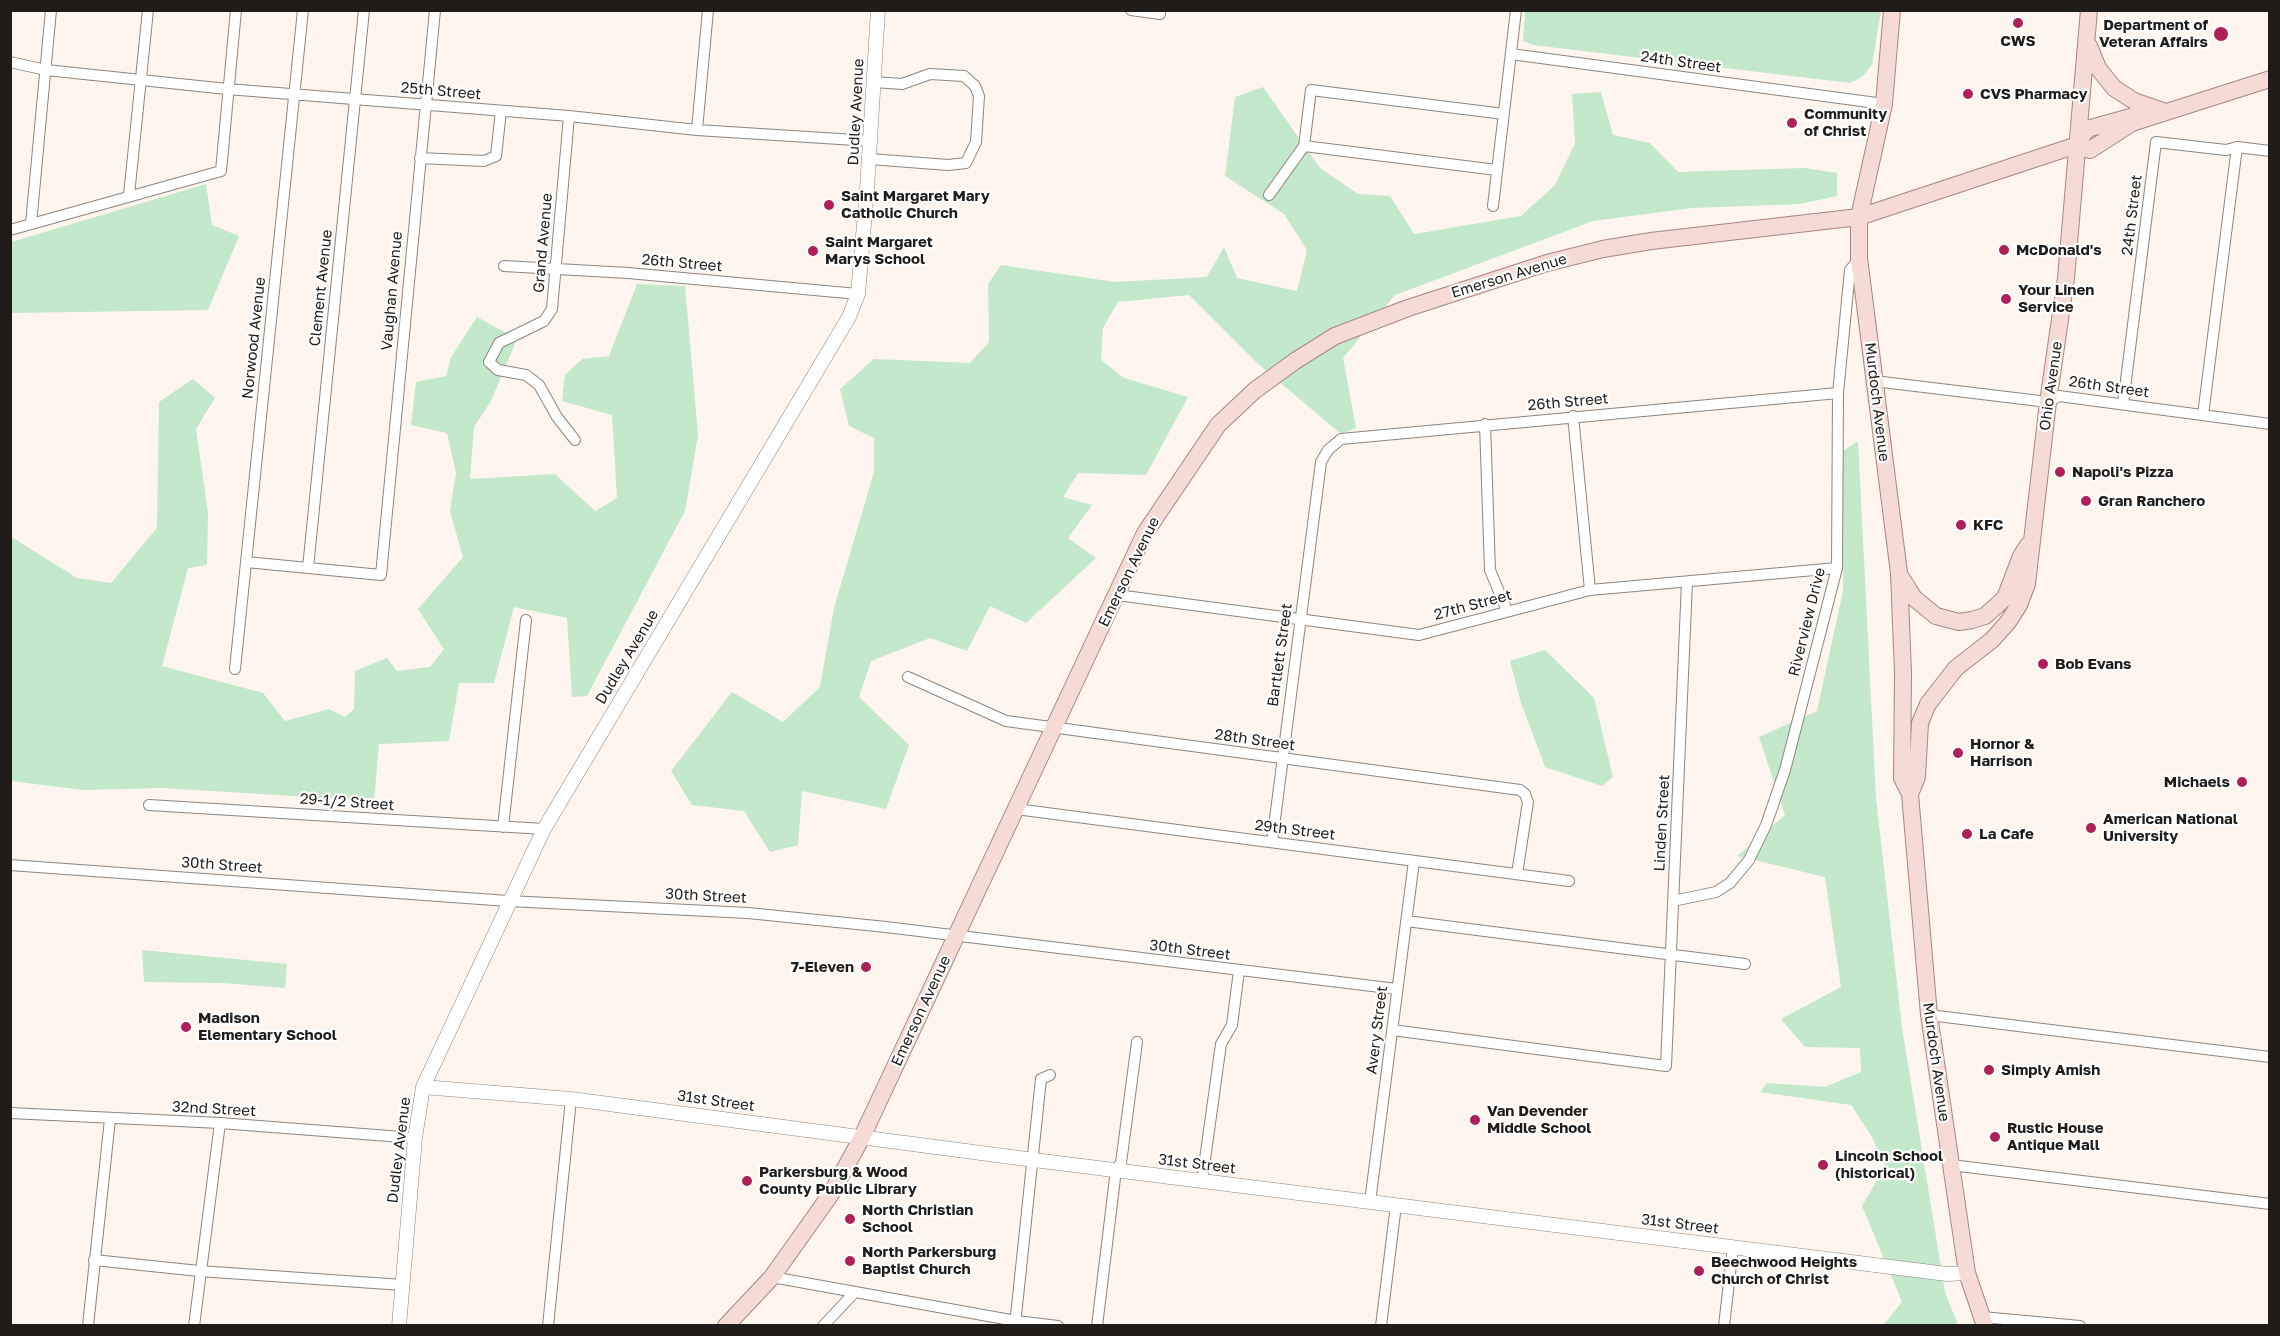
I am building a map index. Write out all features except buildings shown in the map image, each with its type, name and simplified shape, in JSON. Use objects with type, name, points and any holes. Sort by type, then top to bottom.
[{"type":"main road","name":"Murdoch Avenue","points":[[1893,10],[1884,104],[1859,217],[1859,258],[1899,573],[1903,673],[1902,778],[1910,794],[1929,1015],[1967,1273],[1984,1321]]},
{"type":"main road","name":"Ohio Avenue","points":[[1920,723],[1928,704],[1944,680],[1992,640],[2019,605],[2027,584],[2033,537],[2040,401],[2066,278],[2089,10]]},
{"type":"main road","points":[[2087,42],[2098,68],[2114,88],[2134,101],[2163,111]]},
{"type":"main road","points":[[2077,145],[2087,129],[2140,114],[2163,111],[2270,79]]},
{"type":"main road","name":"Emerson Avenue","points":[[726,1326],[772,1277],[831,1194],[861,1139],[1145,533],[1218,425],[1254,392],[1295,361],[1335,336],[1480,283],[1603,249],[1859,217],[2077,145]]},
{"type":"main road","points":[[1899,573],[1914,598],[1936,616],[1953,621],[1972,620],[1985,616],[2005,598],[2021,556],[2033,537]]},
{"type":"main road","points":[[1903,673],[1912,690],[1928,704]]},
{"type":"main road","name":"Murdoch Avenue","points":[[1910,794],[1917,777],[1920,723]]},
{"type":"street","points":[[31,224],[51,10]]},
{"type":"street","points":[[129,195],[148,10]]},
{"type":"street","points":[[10,230],[221,171],[236,10]]},
{"type":"street","name":"Norwood Avenue","points":[[235,669],[303,10]]},
{"type":"street","name":"Clement Avenue","points":[[308,568],[364,10]]},
{"type":"street","name":"Vaughan Avenue","points":[[308,568],[381,575],[435,10]]},
{"type":"street","points":[[697,130],[708,10]]},
{"type":"street","name":"Dudley Avenue","points":[[399,1326],[416,1138],[423,1087],[543,829],[849,317],[858,294],[870,159],[878,10]]},
{"type":"street","points":[[1131,10],[1160,14],[1160,10]]},
{"type":"street","points":[[1493,206],[1516,10]]},
{"type":"street","name":"24th Street","points":[[1511,54],[1884,104]]},
{"type":"street","name":"25th Street","points":[[10,62],[46,70],[227,89],[569,116],[697,130],[871,141]]},
{"type":"street","points":[[870,159],[948,165],[966,163],[976,142],[978,96],[975,86],[964,76],[930,74],[902,84],[874,82]]},
{"type":"street","points":[[1269,195],[1304,146],[1311,90],[1504,114]]},
{"type":"street","points":[[420,158],[484,161],[496,156],[501,111]]},
{"type":"street","name":"Grand Avenue","points":[[569,116],[552,309],[544,321],[499,343],[489,362],[498,370],[526,375],[539,385],[557,417],[576,440]]},
{"type":"street","name":"24th Street","points":[[2123,404],[2157,142],[2226,150],[2237,147],[2270,151]]},
{"type":"street","points":[[1304,146],[1497,170]]},
{"type":"street","points":[[2203,415],[2237,147]]},
{"type":"street","name":"Riverview Drive","points":[[1673,901],[1716,892],[1730,883],[1749,860],[1766,825],[1785,770],[1837,568],[1838,393],[1850,270],[1859,258]]},
{"type":"street","name":"26th Street","points":[[504,266],[628,273],[858,294]]},
{"type":"street","name":"26th Street","points":[[1874,381],[2040,401],[2059,396],[2270,424]]},
{"type":"street","name":"26th Street","points":[[1320,472],[1321,462],[1328,450],[1349,436],[1838,393]]},
{"type":"street","points":[[1574,416],[1590,590]]},
{"type":"street","points":[[1485,424],[1490,570],[1507,611]]},
{"type":"street","name":"Bartlett Street","points":[[1272,842],[1320,472]]},
{"type":"street","points":[[246,562],[308,568]]},
{"type":"street","name":"27th Street","points":[[1117,595],[1419,634],[1590,590],[1837,568]]},
{"type":"street","name":"Linden Street","points":[[1392,1030],[1666,1066],[1687,582]]},
{"type":"street","points":[[502,827],[526,620]]},
{"type":"street","name":"28th Street","points":[[908,677],[1006,721],[1520,790],[1525,794],[1528,802],[1517,874]]},
{"type":"street","name":"29-1/2 Street","points":[[149,805],[543,829]]},
{"type":"street","name":"29th Street","points":[[1016,809],[1569,881]]},
{"type":"street","name":"Avery Street","points":[[1370,1202],[1414,861]]},
{"type":"street","name":"30th Street","points":[[10,865],[508,901],[748,914],[886,927],[956,938],[1398,990]]},
{"type":"street","points":[[1406,921],[1745,963]]},
{"type":"street","points":[[1202,1181],[1221,1044],[1232,1025],[1239,971]]},
{"type":"street","points":[[1929,1015],[2270,1058]]},
{"type":"street","points":[[1097,1326],[1116,1170],[1121,1163],[1137,1042]]},
{"type":"street","points":[[1016,1323],[1041,1079],[1050,1075]]},
{"type":"street","name":"31st Street","points":[[423,1087],[571,1099],[709,1116],[861,1139],[1947,1274],[1967,1273]]},
{"type":"street","points":[[548,1326],[571,1099]]},
{"type":"street","name":"32nd Street","points":[[10,1113],[220,1123],[416,1138]]},
{"type":"street","points":[[88,1326],[110,1119]]},
{"type":"street","points":[[194,1326],[199,1271],[220,1123]]},
{"type":"street","points":[[1951,1165],[2270,1204]]},
{"type":"street","points":[[1381,1326],[1396,1205]]},
{"type":"street","points":[[1724,1326],[1733,1247]]},
{"type":"street","points":[[94,1260],[199,1271],[403,1285]]},
{"type":"street","points":[[772,1277],[1016,1323],[1058,1326]]},
{"type":"street","points":[[824,1326],[855,1292]]},
{"type":"street","points":[[1984,1321],[2080,1326]]},
{"type":"green space","points":[[1525,11],[1881,11],[1872,65],[1862,77],[1850,83],[1533,45],[1523,41]]},
{"type":"green space","points":[[1263,87],[1320,168],[1358,194],[1390,196],[1414,234],[1521,216],[1555,185],[1575,143],[1572,94],[1601,92],[1613,135],[1650,143],[1678,172],[1804,168],[1837,173],[1837,196],[1800,204],[1692,208],[1593,221],[1395,295],[1343,358],[1356,428],[1341,434],[1258,364],[1189,295],[1118,302],[1103,328],[1101,360],[1124,378],[1188,397],[1146,475],[1078,473],[1063,497],[1092,505],[1068,538],[1096,558],[1026,623],[990,606],[967,651],[930,638],[871,661],[859,697],[909,745],[886,809],[802,791],[798,845],[770,852],[744,811],[692,805],[671,771],[732,692],[783,722],[820,687],[834,608],[874,472],[874,438],[849,426],[840,389],[874,359],[970,363],[989,342],[988,284],[1001,265],[1115,282],[1207,277],[1224,247],[1237,278],[1297,291],[1307,250],[1284,214],[1225,176],[1235,97]]},
{"type":"green space","points":[[206,184],[212,225],[239,236],[208,310],[11,313],[11,242]]},
{"type":"green space","points":[[637,284],[685,286],[698,435],[685,511],[587,696],[572,697],[567,618],[514,607],[494,683],[459,683],[449,741],[379,744],[374,801],[162,788],[83,790],[11,781],[10,536],[77,578],[111,583],[157,528],[159,402],[193,379],[215,398],[196,429],[208,512],[207,565],[188,568],[162,666],[263,693],[285,721],[329,709],[345,717],[354,709],[355,671],[387,658],[397,671],[430,667],[444,649],[418,609],[463,557],[450,511],[456,473],[447,433],[411,425],[416,382],[446,376],[451,357],[477,317],[517,339],[491,401],[474,427],[470,479],[555,474],[595,511],[617,498],[612,415],[562,401],[565,375],[582,359],[609,356]]},
{"type":"green space","points":[[1858,441],[1876,798],[1902,1028],[1945,1292],[1958,1325],[1883,1325],[1902,1302],[1862,1206],[1885,1166],[1872,1137],[1851,1105],[1760,1092],[1767,1083],[1825,1087],[1861,1072],[1860,1048],[1805,1047],[1781,1019],[1841,987],[1825,877],[1737,856],[1785,815],[1759,737],[1817,711],[1843,591],[1843,451]]},
{"type":"green space","points":[[1545,650],[1594,698],[1613,777],[1602,786],[1545,767],[1521,703],[1510,661]]},
{"type":"green space","points":[[142,950],[287,964],[285,988],[223,983],[144,982]]},
{"type":"place","name":"CWS","points":[[2018,23]]},
{"type":"place","name":"Department of Veteran Affairs","points":[[2221,34]]},
{"type":"place","name":"CVS Pharmacy","points":[[1968,94]]},
{"type":"place","name":"Community of Christ","points":[[1792,123]]},
{"type":"place","name":"Saint Margaret Mary Catholic Church","points":[[829,205]]},
{"type":"place","name":"McDonald's","points":[[2004,250]]},
{"type":"place","name":"Saint Margaret Marys School","points":[[813,251]]},
{"type":"place","name":"Your Linen Service","points":[[2006,299]]},
{"type":"place","name":"Napoli's Pizza","points":[[2060,472]]},
{"type":"place","name":"Gran Ranchero","points":[[2086,501]]},
{"type":"place","name":"KFC","points":[[1961,525]]},
{"type":"place","name":"Bob Evans","points":[[2043,664]]},
{"type":"place","name":"Hornor & Harrison","points":[[1958,753]]},
{"type":"place","name":"Michaels","points":[[2242,782]]},
{"type":"place","name":"American National University","points":[[2091,828]]},
{"type":"place","name":"La Cafe","points":[[1967,834]]},
{"type":"place","name":"7-Eleven","points":[[866,967]]},
{"type":"place","name":"Madison Elementary School","points":[[186,1027]]},
{"type":"place","name":"Simply Amish","points":[[1989,1070]]},
{"type":"place","name":"Van Devender Middle School","points":[[1475,1120]]},
{"type":"place","name":"Rustic House Antique Mall","points":[[1995,1137]]},
{"type":"place","name":"Lincoln School (historical)","points":[[1823,1165]]},
{"type":"place","name":"Parkersburg & Wood County Public Library","points":[[747,1181]]},
{"type":"place","name":"North Christian School","points":[[850,1219]]},
{"type":"place","name":"North Parkersburg Baptist Church","points":[[850,1261]]},
{"type":"place","name":"Beechwood Heights Church of Christ","points":[[1699,1271]]}]
